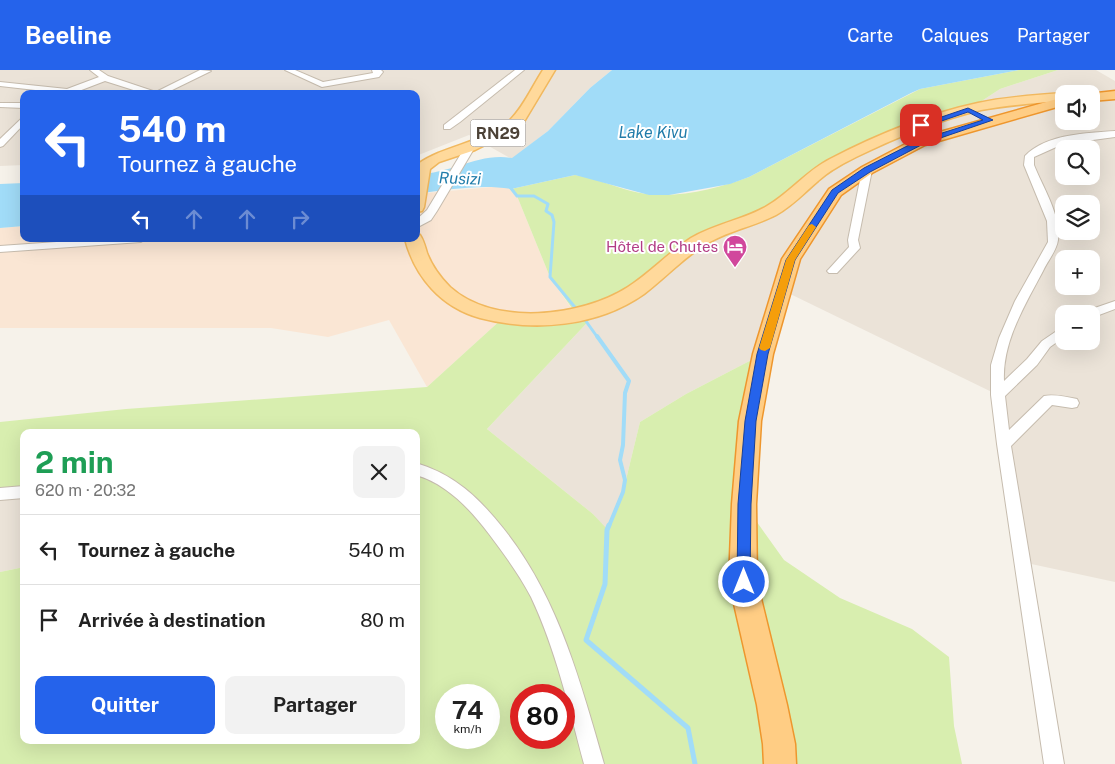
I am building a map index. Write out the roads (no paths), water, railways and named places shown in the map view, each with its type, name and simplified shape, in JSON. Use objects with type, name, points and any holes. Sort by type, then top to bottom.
[{"type":"highway","points":[[780,764],[772,705],[744,582],[744,504],[750,421],[763,354],[791,260],[835,192],[867,170],[920,142],[990,120],[1055,104]]},
{"type":"highway","points":[[968,110],[990,120]]},
{"type":"main road","name":"RN29","points":[[422,206],[423,166],[434,159],[470,147],[510,127],[518,120],[549,70]]},
{"type":"main road","points":[[415,242],[416,249],[434,280],[447,295],[466,307],[495,316],[527,320],[576,315],[600,309],[634,292],[709,234],[779,206],[831,164],[907,131],[968,110],[1012,102],[1055,98]]},
{"type":"street","points":[[94,70],[105,78],[143,90]]},
{"type":"street","points":[[165,90],[208,71],[204,70]]},
{"type":"street","points":[[290,70],[322,89],[376,75],[379,72],[376,70]]},
{"type":"street","points":[[447,127],[463,116],[496,86],[520,70]]},
{"type":"street","points":[[73,90],[105,78]]},
{"type":"street","points":[[0,84],[56,90]]},
{"type":"street","points":[[0,105],[20,106]]},
{"type":"street","points":[[0,144],[20,123]]},
{"type":"street","points":[[1054,764],[1004,444],[998,395],[997,365],[1005,338],[1053,242],[1052,221],[1029,165],[1030,156],[1040,149],[1061,141],[1115,134]]},
{"type":"street","points":[[420,222],[427,218],[422,206],[470,147]]},
{"type":"street","points":[[833,271],[855,248],[853,240],[867,170]]},
{"type":"street","points":[[0,249],[99,242]]},
{"type":"street","points":[[1100,310],[1115,305]]},
{"type":"street","points":[[998,395],[1032,362],[1046,344],[1055,337]]},
{"type":"street","points":[[1004,444],[1049,400],[1072,403]]},
{"type":"street","points":[[420,471],[450,485],[476,507],[526,571],[546,613],[574,691],[594,764]]},
{"type":"street","points":[[0,494],[20,492]]},
{"type":"water","name":"Lake Kivu","points":[[612,70],[1019,70],[920,89],[749,177],[730,184],[669,195],[649,195],[575,175],[511,189],[475,187],[420,193],[420,174],[440,171],[487,158],[512,158],[548,131],[590,88]]},
{"type":"water","points":[[20,183],[20,226],[0,228],[0,184]]},
{"type":"waterway","points":[[510,187],[517,196],[534,196],[548,204],[546,211],[552,215],[554,222],[550,277],[578,311]]},
{"type":"waterway","points":[[583,317],[598,338]]},
{"type":"waterway","points":[[597,336],[629,381],[625,393],[623,445],[620,460],[625,480],[623,492],[609,526]]},
{"type":"waterway","points":[[609,525],[607,530],[605,584],[586,640],[688,728],[695,764]]},
{"type":"place","name":"Hôtel de Chutes","points":[[735,268]]},
{"type":"water label","name":"Rusizi","points":[[460,178]]}]
